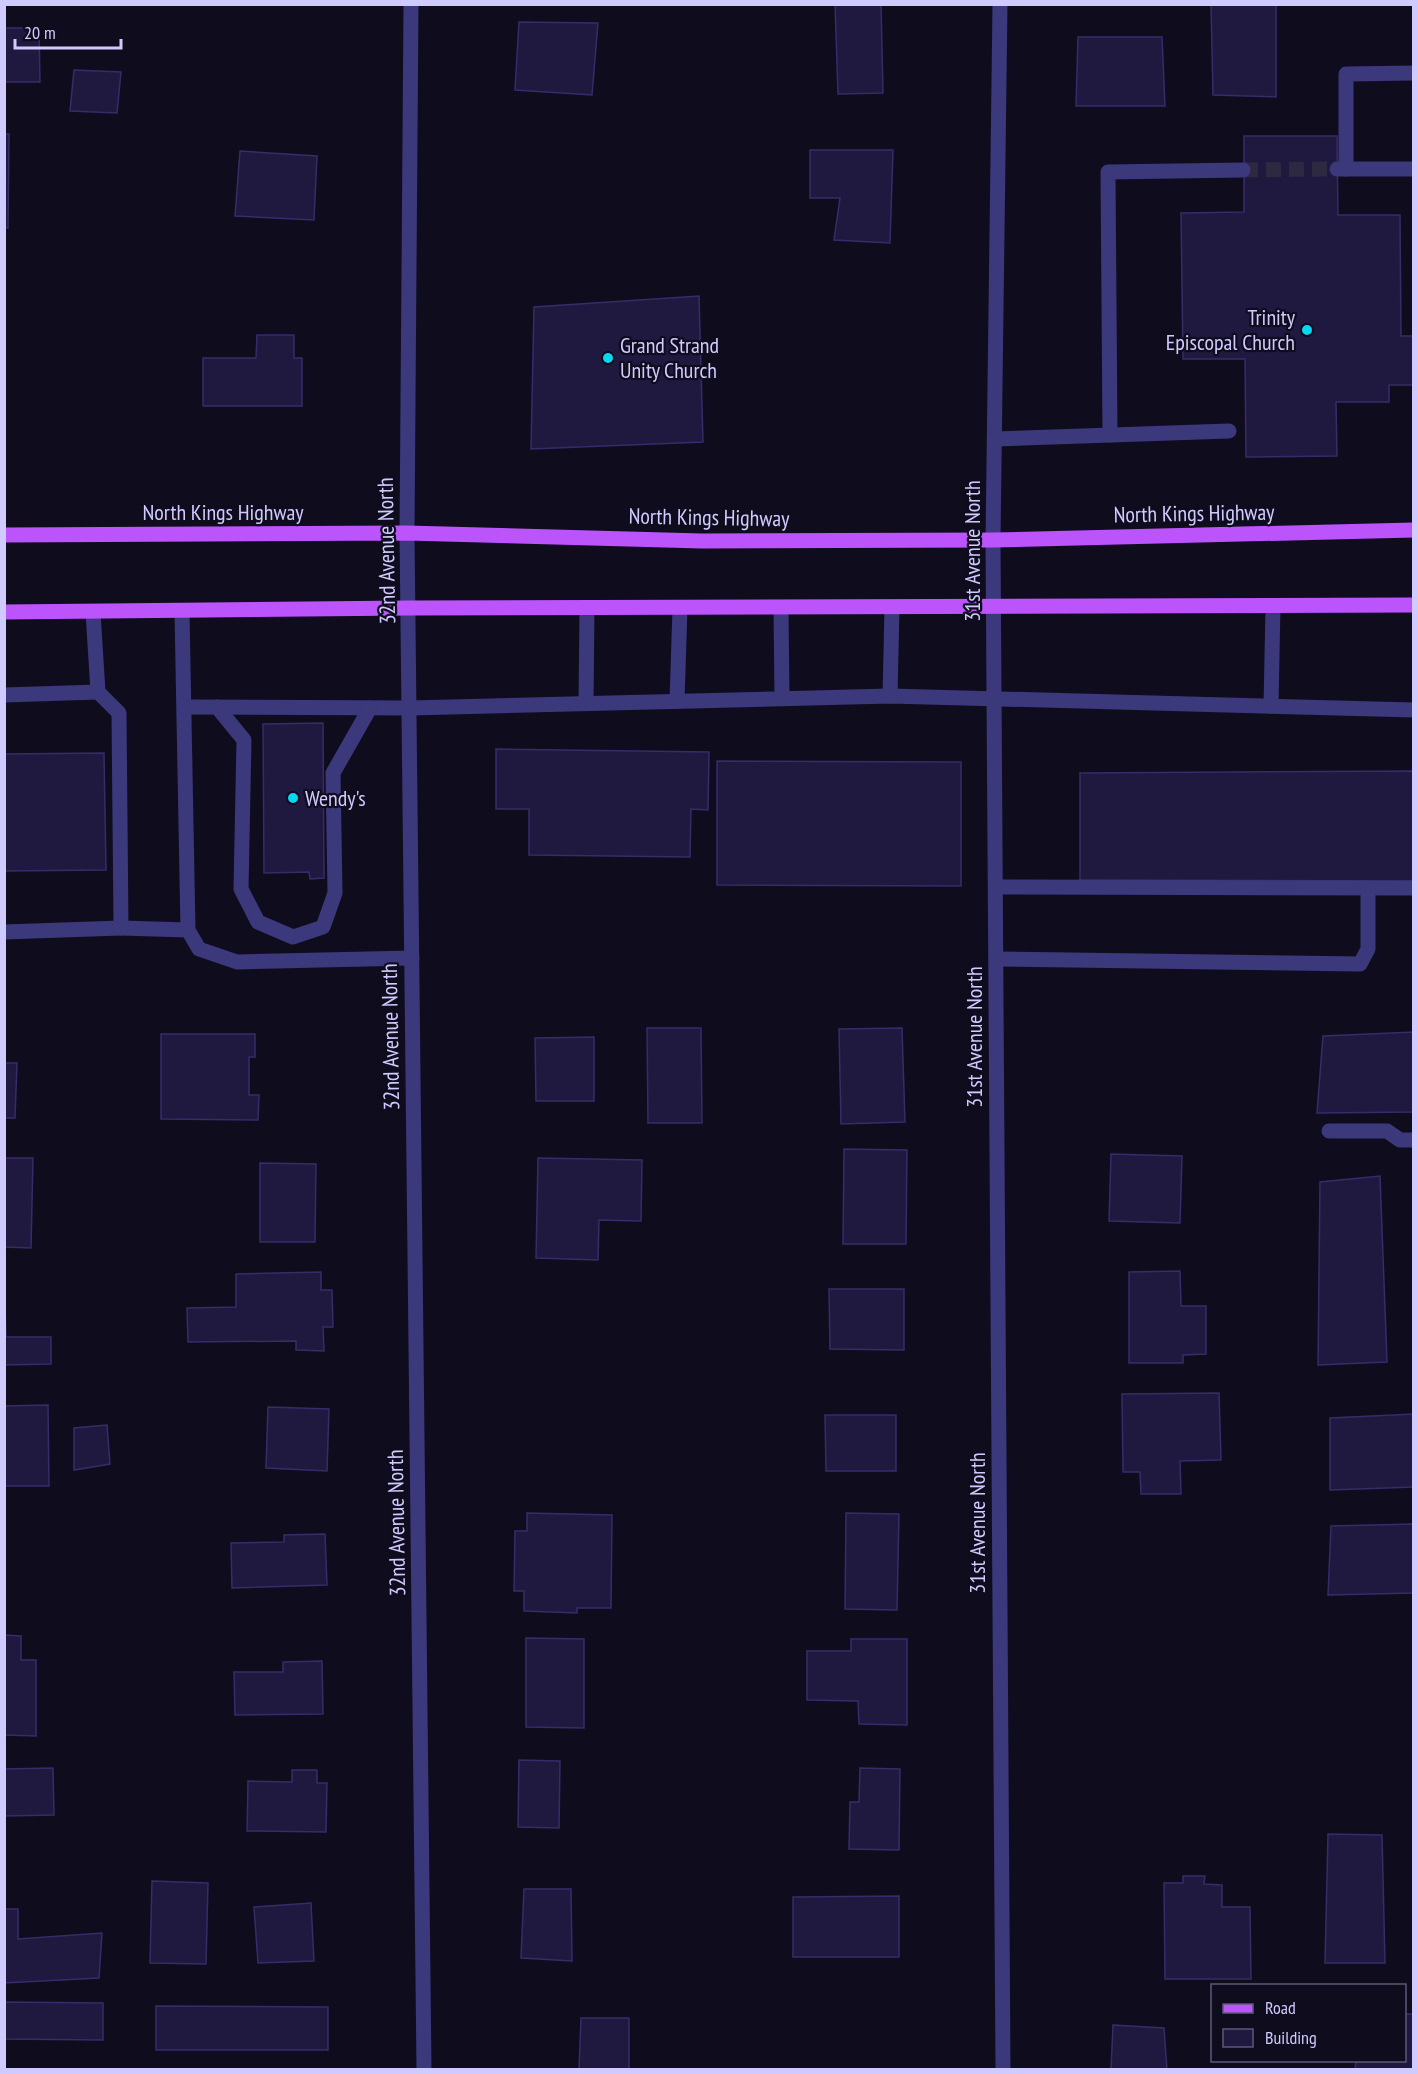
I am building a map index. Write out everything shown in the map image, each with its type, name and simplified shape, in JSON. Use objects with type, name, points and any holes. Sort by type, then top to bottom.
[{"type":"main road","name":"North Kings Highway","points":[[4,535],[407,534],[702,541],[993,540],[1413,530]]},
{"type":"main road","points":[[4,612],[409,608],[1413,605]]},
{"type":"street","name":"32nd Avenue North","points":[[411,4],[407,534],[424,2070]]},
{"type":"street","name":"31st Avenue North","points":[[1000,4],[993,540],[1003,2070]]},
{"type":"street","points":[[1413,73],[1346,74],[1342,169],[1413,169]]},
{"type":"street","points":[[1110,435],[1108,172],[1244,170]]},
{"type":"street","points":[[994,439],[1229,431]]},
{"type":"street","points":[[1271,706],[1273,606]]},
{"type":"street","points":[[586,703],[587,608]]},
{"type":"street","points":[[677,701],[680,608]]},
{"type":"street","points":[[781,608],[782,698]]},
{"type":"street","points":[[890,696],[892,608]]},
{"type":"street","points":[[93,612],[98,692],[118,713],[121,928]]},
{"type":"street","points":[[182,612],[188,930],[199,949],[237,962],[412,958]]},
{"type":"street","points":[[4,695],[98,692]]},
{"type":"street","points":[[185,707],[410,708],[890,696],[1413,710]]},
{"type":"street","points":[[217,707],[244,740],[241,889],[258,922],[293,937],[323,927],[335,893],[333,772],[370,708]]},
{"type":"street","points":[[996,887],[1413,888]]},
{"type":"street","points":[[996,959],[1360,964],[1368,949],[1368,888]]},
{"type":"street","points":[[4,932],[121,928],[188,930]]},
{"type":"street","points":[[293,937],[295,961]]},
{"type":"street","points":[[1329,1131],[1387,1131],[1400,1140],[1413,1140]]},
{"type":"building","points":[[835,4],[881,4],[883,93],[838,94]]},
{"type":"building","points":[[1211,4],[1276,4],[1276,97],[1213,95]]},
{"type":"building","points":[[519,22],[598,23],[592,95],[515,90]]},
{"type":"building","points":[[4,28],[39,28],[40,82],[4,82]]},
{"type":"building","points":[[1078,37],[1162,37],[1165,106],[1076,106]]},
{"type":"building","points":[[74,70],[121,72],[117,113],[70,111]]},
{"type":"building","points":[[4,134],[9,134],[8,228],[4,228]]},
{"type":"building","points":[[1244,136],[1337,136],[1338,215],[1400,215],[1401,336],[1414,336],[1414,385],[1389,385],[1389,402],[1336,402],[1337,456],[1246,457],[1245,359],[1183,359],[1181,213],[1244,212]]},
{"type":"building","points":[[810,150],[893,150],[890,243],[834,240],[840,198],[810,198]]},
{"type":"building","points":[[240,151],[317,156],[314,220],[235,216]]},
{"type":"building","points":[[699,296],[703,442],[531,449],[534,307]]},
{"type":"building","points":[[257,335],[294,335],[294,358],[302,358],[302,406],[203,406],[203,358],[256,358]]},
{"type":"building","name":"Wendy's","points":[[323,723],[324,878],[310,879],[309,872],[264,873],[263,724]]},
{"type":"building","points":[[496,749],[709,752],[708,810],[691,809],[690,857],[529,855],[529,809],[496,809]]},
{"type":"building","points":[[104,753],[106,870],[4,871],[4,754]]},
{"type":"building","points":[[717,761],[961,762],[961,886],[717,885]]},
{"type":"building","points":[[1414,771],[1414,881],[1080,880],[1080,773]]},
{"type":"building","points":[[647,1028],[701,1028],[702,1123],[648,1123]]},
{"type":"building","points":[[902,1028],[905,1122],[841,1124],[839,1029]]},
{"type":"building","points":[[1414,1032],[1414,1112],[1317,1113],[1323,1036]]},
{"type":"building","points":[[161,1034],[255,1034],[255,1057],[249,1057],[249,1095],[259,1095],[258,1120],[161,1119]]},
{"type":"building","points":[[594,1037],[594,1101],[536,1101],[535,1038]]},
{"type":"building","points":[[4,1063],[17,1063],[15,1118],[4,1118]]},
{"type":"building","points":[[844,1149],[907,1150],[906,1244],[843,1244]]},
{"type":"building","points":[[1111,1154],[1182,1156],[1180,1223],[1109,1221]]},
{"type":"building","points":[[4,1158],[33,1158],[31,1248],[4,1247]]},
{"type":"building","points":[[538,1158],[642,1160],[641,1221],[599,1220],[598,1260],[536,1258]]},
{"type":"building","points":[[260,1163],[316,1164],[315,1242],[260,1242]]},
{"type":"building","points":[[1380,1176],[1387,1362],[1318,1365],[1320,1182]]},
{"type":"building","points":[[4,1269],[6,1337],[51,1337],[51,1364],[4,1365]]},
{"type":"building","points":[[1180,1271],[1181,1306],[1206,1306],[1206,1354],[1183,1355],[1183,1363],[1129,1363],[1129,1272]]},
{"type":"building","points":[[321,1272],[321,1290],[332,1290],[333,1327],[323,1327],[324,1351],[296,1350],[296,1341],[188,1342],[187,1308],[236,1307],[236,1274]]},
{"type":"building","points":[[829,1289],[904,1289],[904,1350],[830,1349]]},
{"type":"building","points":[[1219,1393],[1221,1460],[1180,1461],[1181,1494],[1141,1494],[1140,1472],[1123,1472],[1122,1394]]},
{"type":"building","points":[[48,1405],[49,1486],[4,1486],[4,1406]]},
{"type":"building","points":[[268,1407],[329,1409],[327,1471],[266,1468]]},
{"type":"building","points":[[1414,1414],[1414,1487],[1330,1490],[1330,1418]]},
{"type":"building","points":[[825,1415],[896,1415],[896,1471],[826,1471]]},
{"type":"building","points":[[107,1425],[110,1464],[74,1470],[74,1428]]},
{"type":"building","points":[[527,1513],[612,1515],[611,1608],[577,1608],[577,1613],[524,1611],[524,1591],[514,1591],[515,1531],[527,1531]]},
{"type":"building","points":[[846,1513],[899,1514],[897,1610],[845,1609]]},
{"type":"building","points":[[1414,1524],[1414,1593],[1328,1595],[1331,1526]]},
{"type":"building","points":[[325,1534],[327,1585],[232,1588],[231,1543],[284,1542],[284,1535]]},
{"type":"building","points":[[4,1635],[21,1636],[21,1660],[36,1660],[36,1736],[4,1735]]},
{"type":"building","points":[[526,1638],[584,1639],[584,1728],[526,1727]]},
{"type":"building","points":[[851,1639],[907,1639],[907,1725],[859,1724],[858,1701],[807,1700],[807,1651],[851,1651]]},
{"type":"building","points":[[322,1661],[323,1714],[235,1715],[234,1672],[283,1672],[283,1662]]},
{"type":"building","points":[[519,1760],[560,1761],[559,1828],[518,1827]]},
{"type":"building","points":[[53,1768],[54,1815],[4,1816],[4,1769]]},
{"type":"building","points":[[860,1768],[900,1769],[899,1850],[849,1849],[850,1802],[859,1802]]},
{"type":"building","points":[[292,1770],[317,1770],[317,1783],[327,1783],[326,1832],[247,1831],[248,1781],[292,1782]]},
{"type":"building","points":[[1328,1834],[1382,1835],[1385,1963],[1325,1963]]},
{"type":"building","points":[[1183,1876],[1205,1876],[1204,1884],[1222,1885],[1222,1907],[1250,1907],[1251,1979],[1165,1979],[1164,1883],[1183,1883]]},
{"type":"building","points":[[152,1881],[208,1883],[206,1964],[150,1963]]},
{"type":"building","points":[[524,1889],[571,1889],[572,1961],[521,1958]]},
{"type":"building","points":[[899,1896],[899,1957],[793,1957],[793,1897]]},
{"type":"building","points":[[311,1903],[314,1961],[258,1963],[254,1907]]},
{"type":"building","points":[[4,1909],[18,1909],[18,1939],[102,1933],[99,1978],[4,1983]]},
{"type":"building","points":[[4,2002],[103,2003],[103,2040],[4,2039]]},
{"type":"building","points":[[156,2006],[328,2007],[328,2050],[156,2050]]},
{"type":"building","points":[[1406,2014],[1414,2014],[1414,2070],[1355,2070],[1356,2062],[1406,2062]]},
{"type":"building","points":[[581,2018],[629,2018],[629,2070],[579,2070]]},
{"type":"building","points":[[1113,2025],[1164,2028],[1167,2070],[1111,2070]]},
{"type":"tunnel","points":[[1243,170],[1337,169]]},
{"type":"place","name":"Trinity Episcopal Church","points":[[1307,330]]},
{"type":"place","name":"Grand Strand Unity Church","points":[[608,358]]},
{"type":"place","name":"Wendy's","points":[[293,798]]}]
